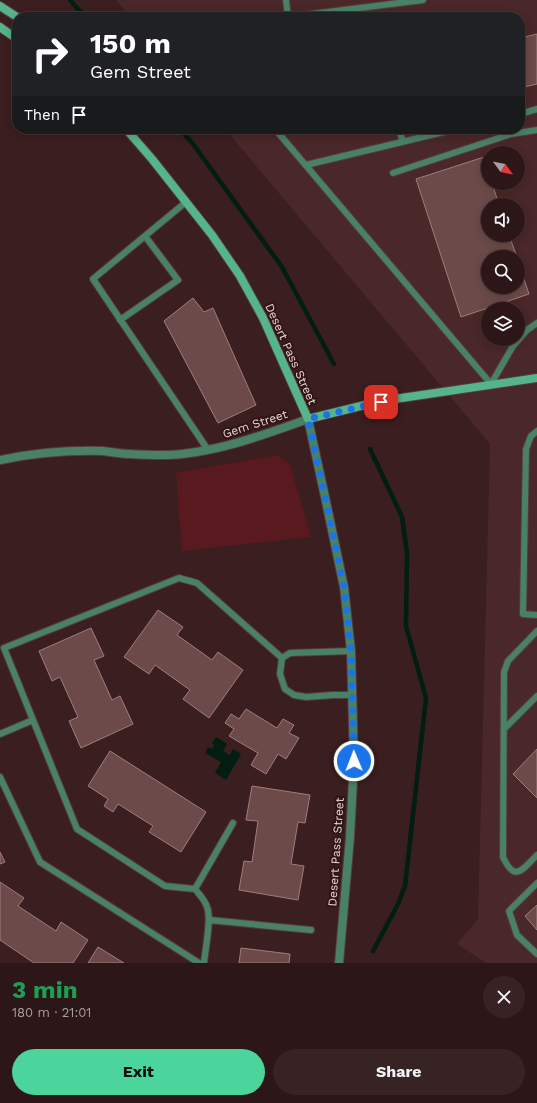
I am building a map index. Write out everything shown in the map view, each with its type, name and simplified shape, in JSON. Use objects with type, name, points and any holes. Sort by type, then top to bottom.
[{"type":"street","points":[[0,6],[12,14]]},
{"type":"street","points":[[0,27],[12,36]]},
{"type":"street","name":"Desert Pass Street","points":[[130,134],[212,235],[240,276],[263,318],[308,419],[344,587],[351,651],[354,761],[350,837],[339,963]]},
{"type":"street","name":"Gem Street","points":[[0,460],[16,456],[59,452],[104,451],[154,455],[181,454],[208,450],[259,437],[308,419],[381,402],[537,378]]},
{"type":"lane","points":[[286,0],[287,12]]},
{"type":"lane","points":[[328,12],[423,0]]},
{"type":"lane","points":[[525,113],[537,109]]},
{"type":"lane","points":[[525,130],[537,130]]},
{"type":"lane","points":[[279,134],[491,384],[513,346],[527,330],[537,323]]},
{"type":"lane","points":[[400,134],[402,142]]},
{"type":"lane","points":[[306,165],[435,134]]},
{"type":"lane","points":[[393,173],[503,134]]},
{"type":"lane","points":[[186,202],[93,279],[208,450]]},
{"type":"lane","points":[[120,320],[178,280],[145,236]]},
{"type":"lane","points":[[537,431],[531,436],[526,449],[523,614],[537,615]]},
{"type":"lane","points":[[195,888],[165,886],[77,829],[4,648],[179,578],[197,583],[282,658]]},
{"type":"lane","points":[[537,631],[508,660],[504,672],[503,857],[508,868],[514,872],[521,871],[537,855]]},
{"type":"lane","points":[[282,658],[290,653],[351,651]]},
{"type":"lane","points":[[282,658],[280,674],[285,689],[294,695],[306,697],[353,695]]},
{"type":"lane","points":[[504,729],[537,696]]},
{"type":"lane","points":[[0,734],[33,720]]},
{"type":"lane","points":[[0,777],[40,862],[199,963]]},
{"type":"lane","points":[[195,888],[233,823]]},
{"type":"lane","points":[[537,883],[509,911],[517,935],[537,954]]},
{"type":"lane","points":[[195,888],[208,909],[209,920],[204,963]]},
{"type":"lane","points":[[209,920],[311,930]]},
{"type":"shaded area","points":[[116,0],[537,0],[537,963],[486,963],[457,944],[478,919],[490,444],[229,134],[525,134],[525,12],[126,12]]},
{"type":"shaded area","points":[[277,455],[290,464],[311,537],[182,551],[176,473]]},
{"type":"shaded area","points":[[216,737],[227,744],[223,751],[230,755],[233,749],[241,754],[226,780],[215,773],[221,762],[205,753],[208,747],[212,749],[214,745],[212,743]]},
{"type":"building","points":[[537,34],[537,84],[525,87],[525,37]]},
{"type":"building","points":[[481,158],[481,190],[494,190],[497,198],[481,198],[481,242],[512,242],[514,250],[481,250],[481,294],[525,294],[525,282],[529,294],[505,302],[481,302],[481,310],[461,317],[416,179]]},
{"type":"building","points":[[193,298],[204,312],[213,308],[256,405],[218,423],[164,321]]},
{"type":"building","points":[[158,610],[183,627],[177,635],[212,660],[218,652],[243,670],[209,718],[183,699],[190,690],[155,665],[149,674],[124,657]]},
{"type":"building","points":[[91,628],[104,656],[94,660],[112,700],[120,696],[133,724],[81,748],[69,721],[78,717],[60,677],[52,681],[39,651]]},
{"type":"building","points":[[246,709],[277,728],[283,719],[294,725],[289,733],[299,738],[286,759],[278,754],[266,774],[251,765],[258,753],[229,736],[234,729],[225,723],[231,714],[239,719]]},
{"type":"building","points":[[537,749],[537,798],[513,774]]},
{"type":"building","points":[[110,751],[206,812],[181,852],[149,832],[153,826],[118,804],[113,812],[104,806],[108,799],[88,786]]},
{"type":"building","points":[[252,786],[310,795],[305,823],[298,822],[291,864],[304,866],[298,900],[239,890],[244,861],[252,862],[258,821],[246,820]]},
{"type":"building","points":[[0,852],[5,862],[0,864]]},
{"type":"building","points":[[0,882],[24,898],[18,906],[56,931],[61,922],[88,940],[73,963],[34,963],[0,940]]},
{"type":"building","points":[[537,905],[537,930],[525,916]]},
{"type":"building","points":[[98,947],[124,963],[88,963]]},
{"type":"building","points":[[241,948],[290,954],[289,963],[239,963]]},
{"type":"waterway","points":[[70,0],[81,12]]},
{"type":"waterway","points":[[184,134],[282,267],[334,364]]},
{"type":"waterway","points":[[370,449],[402,517],[407,553],[406,626],[426,698],[405,886],[398,904],[373,951]]},
{"type":"route","points":[[354,761],[351,651],[344,587],[308,419],[381,402]]}]
